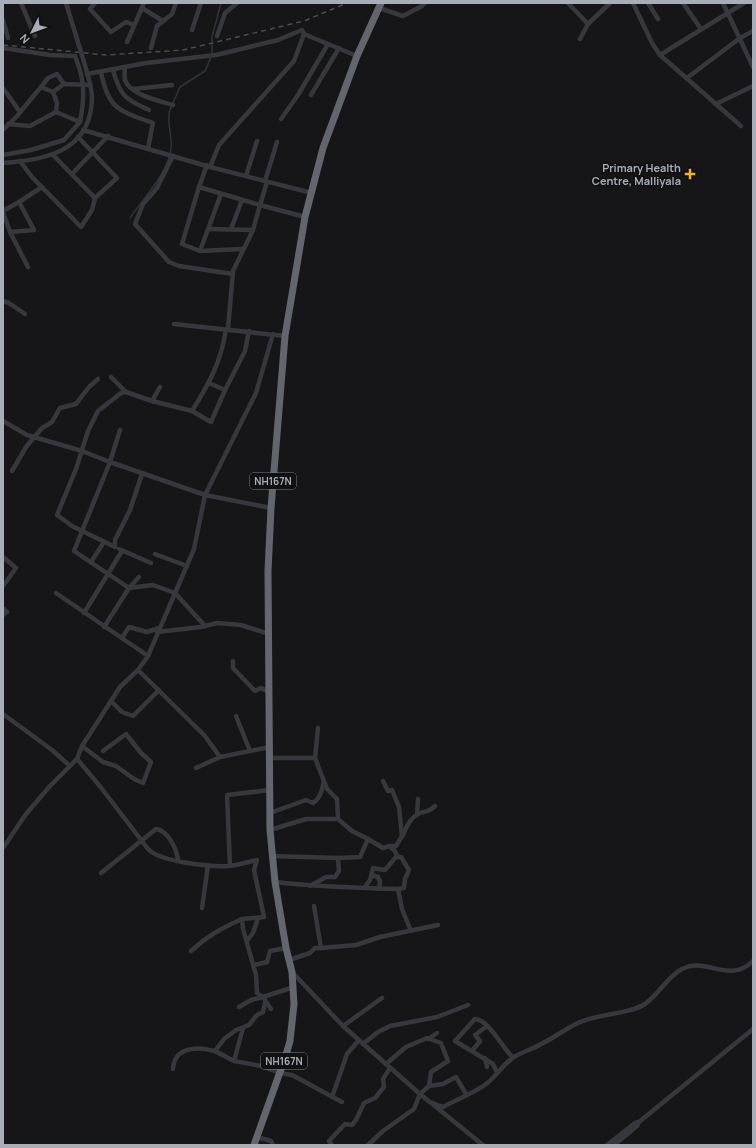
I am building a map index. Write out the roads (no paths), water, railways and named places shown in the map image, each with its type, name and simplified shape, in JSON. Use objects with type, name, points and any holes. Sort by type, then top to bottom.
[{"type":"highway","name":"NH167N","points":[[254,1145],[280,1073],[292,1024],[294,1004],[292,972],[286,948],[275,882],[270,830],[268,571],[271,508],[286,336],[305,217],[330,128],[357,56],[380,5]]},
{"type":"street","points":[[21,3],[35,36]]},
{"type":"street","points":[[3,163],[37,160],[53,155],[68,147],[78,137],[87,123],[92,98],[90,85],[66,3]]},
{"type":"street","points":[[95,3],[90,9],[111,32],[126,22],[134,24]]},
{"type":"street","points":[[151,48],[157,26],[172,14],[176,3]]},
{"type":"street","points":[[192,30],[201,3]]},
{"type":"street","points":[[217,36],[225,13],[237,3]]},
{"type":"street","points":[[380,5],[403,16],[425,3]]},
{"type":"street","points":[[568,3],[588,24]]},
{"type":"street","points":[[580,39],[588,24],[610,3]]},
{"type":"street","points":[[633,3],[652,43],[660,55],[741,126]]},
{"type":"street","points":[[648,3],[658,20]]},
{"type":"street","points":[[683,3],[701,29]]},
{"type":"street","points":[[723,3],[753,66]]},
{"type":"street","points":[[660,55],[744,3]]},
{"type":"street","points":[[127,42],[143,5],[163,21]]},
{"type":"street","points":[[3,20],[8,38]]},
{"type":"street","points":[[87,74],[113,70],[146,62],[216,55],[278,40],[302,30],[304,34],[357,56]]},
{"type":"street","points":[[687,78],[740,38],[753,31]]},
{"type":"street","points":[[242,249],[200,251],[181,243],[199,188],[219,145],[294,61],[304,34]]},
{"type":"street","points":[[281,119],[298,95],[328,44]]},
{"type":"street","points":[[3,48],[50,55],[75,56],[82,73],[84,85],[84,102],[80,122],[64,140],[31,150],[3,155]]},
{"type":"street","points":[[311,95],[339,48]]},
{"type":"street","points":[[125,67],[125,80],[133,89],[142,95],[173,105]]},
{"type":"street","points":[[113,70],[118,88],[124,97],[148,110]]},
{"type":"street","points":[[101,72],[105,91],[122,112],[153,123],[148,148]]},
{"type":"street","points":[[3,130],[41,88],[48,78],[57,74],[64,84]]},
{"type":"street","points":[[53,92],[64,84],[90,85]]},
{"type":"street","points":[[133,89],[172,85]]},
{"type":"street","points":[[716,104],[753,86]]},
{"type":"street","points":[[3,88],[20,112]]},
{"type":"street","points":[[41,88],[53,92]]},
{"type":"street","points":[[53,92],[57,103],[56,112]]},
{"type":"street","points":[[56,112],[80,122]]},
{"type":"street","points":[[8,124],[30,126],[56,112]]},
{"type":"street","points":[[83,130],[208,166],[312,193]]},
{"type":"street","points":[[72,174],[108,136]]},
{"type":"street","points":[[20,161],[42,187],[81,227],[92,210],[95,198],[117,178],[78,137]]},
{"type":"street","points":[[246,176],[256,141]]},
{"type":"street","points":[[192,411],[209,383],[222,351],[227,329],[233,274],[242,249],[252,230],[276,142]]},
{"type":"street","points":[[53,155],[95,198]]},
{"type":"street","points":[[173,156],[157,188],[143,204],[135,224],[169,262],[185,267],[233,274]]},
{"type":"street","points":[[28,267],[10,232],[3,212],[42,187]]},
{"type":"street","points":[[199,188],[305,217]]},
{"type":"street","points":[[200,251],[221,194]]},
{"type":"street","points":[[231,229],[242,200]]},
{"type":"street","points":[[10,232],[34,230],[19,202]]},
{"type":"street","points":[[208,229],[252,230]]},
{"type":"street","points":[[3,301],[9,303],[25,314]]},
{"type":"street","points":[[174,324],[286,336]]},
{"type":"street","points":[[112,377],[126,392],[152,401],[192,411],[210,422],[245,351],[249,331]]},
{"type":"street","points":[[3,848],[26,814],[50,786],[77,759],[82,746],[120,687],[138,670],[148,656],[194,549],[205,495],[256,393],[273,334]]},
{"type":"street","points":[[12,471],[26,447],[42,428],[52,422],[60,408],[76,404],[98,379]]},
{"type":"street","points":[[209,383],[225,390]]},
{"type":"street","points":[[152,401],[160,386]]},
{"type":"street","points":[[126,392],[121,393],[98,411],[88,431],[82,451],[57,515],[82,531],[150,563]]},
{"type":"street","points":[[3,421],[35,438],[82,451],[142,474],[205,495],[271,508]]},
{"type":"street","points":[[120,430],[110,462],[74,551],[129,588],[153,585],[175,593],[206,626]]},
{"type":"street","points":[[115,547],[115,540],[130,510],[142,474]]},
{"type":"street","points":[[91,562],[104,542]]},
{"type":"street","points":[[84,613],[122,551]]},
{"type":"street","points":[[154,554],[187,566]]},
{"type":"street","points":[[3,557],[16,568],[3,586]]},
{"type":"street","points":[[104,627],[129,588],[139,577]]},
{"type":"street","points":[[56,593],[148,656]]},
{"type":"street","points":[[3,608],[7,612],[3,615]]},
{"type":"street","points":[[122,638],[130,627],[146,632],[206,626],[217,623],[241,625],[269,634]]},
{"type":"street","points":[[234,661],[233,668],[256,691],[261,688],[269,692]]},
{"type":"street","points":[[138,670],[205,736],[220,758]]},
{"type":"street","points":[[111,701],[122,712],[133,716],[159,690]]},
{"type":"street","points":[[3,714],[52,750],[70,766]]},
{"type":"street","points":[[236,716],[250,751]]},
{"type":"street","points":[[318,728],[315,758],[327,789],[337,799],[338,819]]},
{"type":"street","points":[[82,746],[103,762],[116,766],[134,779],[143,783],[151,762],[141,753],[126,734],[103,750]]},
{"type":"street","points":[[196,768],[220,758],[270,747]]},
{"type":"street","points":[[270,758],[315,758]]},
{"type":"street","points":[[77,759],[141,840],[156,856],[208,865],[230,866],[257,860],[254,870],[264,917],[242,919],[219,929],[203,940],[191,951]]},
{"type":"street","points":[[270,812],[306,800],[314,803],[322,792],[324,781]]},
{"type":"street","points":[[383,782],[388,791],[392,790],[399,808],[402,836]]},
{"type":"street","points":[[230,866],[227,795],[270,790]]},
{"type":"street","points":[[417,815],[418,799]]},
{"type":"street","points":[[270,830],[306,819],[338,819],[352,831],[383,848],[388,846],[396,846],[407,825],[417,815],[427,813],[435,806]]},
{"type":"street","points":[[101,872],[156,828],[160,829],[174,846],[178,860]]},
{"type":"street","points":[[272,856],[338,858],[360,857],[368,840]]},
{"type":"street","points":[[275,882],[310,886],[379,889],[404,888],[405,879],[409,870],[405,861],[401,857],[398,857],[394,850],[388,846]]},
{"type":"street","points":[[364,888],[372,875],[374,868],[385,870],[398,857]]},
{"type":"street","points":[[310,886],[326,877],[335,877],[339,871],[338,858]]},
{"type":"street","points":[[202,908],[208,865]]},
{"type":"street","points":[[372,875],[378,876],[380,881],[379,889]]},
{"type":"street","points":[[398,889],[402,909],[411,931]]},
{"type":"street","points":[[314,906],[321,948]]},
{"type":"street","points":[[247,941],[253,933],[258,918]]},
{"type":"street","points":[[215,1051],[224,1039],[236,1030],[249,1025],[257,1015],[263,1012],[265,1003],[263,996],[257,993],[254,965],[242,929],[242,919]]},
{"type":"street","points":[[289,960],[310,953],[315,948],[356,945],[380,937],[438,925]]},
{"type":"street","points":[[254,965],[267,962],[270,951],[286,948]]},
{"type":"street","points":[[430,1102],[443,1107],[486,1084],[513,1057],[591,1017],[645,1004],[676,972],[684,968],[692,965],[701,965],[730,972],[745,967],[753,960]]},
{"type":"street","points":[[292,972],[343,1026],[420,1094],[482,1145]]},
{"type":"street","points":[[239,1007],[251,1000],[294,987]]},
{"type":"street","points":[[343,1026],[382,998]]},
{"type":"street","points":[[265,1003],[271,1009]]},
{"type":"street","points":[[363,1044],[378,1032],[390,1026],[437,1017],[468,1005]]},
{"type":"street","points":[[497,1074],[493,1064],[455,1042],[457,1037],[467,1029],[475,1019],[479,1019],[487,1026],[513,1057]]},
{"type":"street","points":[[472,1051],[480,1041],[475,1035],[487,1026]]},
{"type":"street","points":[[234,1061],[243,1028]]},
{"type":"street","points":[[607,1145],[635,1123],[639,1122],[753,1029]]},
{"type":"street","points":[[386,1064],[406,1047],[428,1039],[437,1033]]},
{"type":"street","points":[[428,1039],[441,1043],[448,1061],[431,1072],[429,1086]]},
{"type":"street","points":[[332,1097],[347,1054],[359,1040]]},
{"type":"street","points":[[173,1069],[173,1061],[181,1052],[199,1049],[215,1051],[234,1061],[261,1066],[280,1073],[292,1075],[342,1102]]},
{"type":"street","points":[[485,1058],[487,1067]]},
{"type":"street","points":[[332,1145],[329,1142],[334,1134],[345,1124],[352,1125],[364,1103],[375,1098],[384,1087],[382,1079],[390,1068]]},
{"type":"street","points":[[368,1145],[383,1131],[414,1109],[420,1094],[429,1086],[443,1084],[456,1076],[466,1094]]},
{"type":"street","points":[[614,1145],[637,1126],[639,1122]]},
{"type":"street","points":[[257,1137],[271,1141],[273,1145]]},
{"type":"waterway","points":[[212,54],[212,37],[221,3]]},
{"type":"waterway","points":[[173,103],[180,87],[205,71],[211,57]]},
{"type":"waterway","points":[[130,218],[160,177],[169,159],[171,149],[169,112],[171,107]]},
{"type":"railway","points":[[3,45],[106,55],[183,50],[304,21],[347,3]]},
{"type":"place","name":"Primary Health Centre, Malliyala","points":[[690,174]]}]
